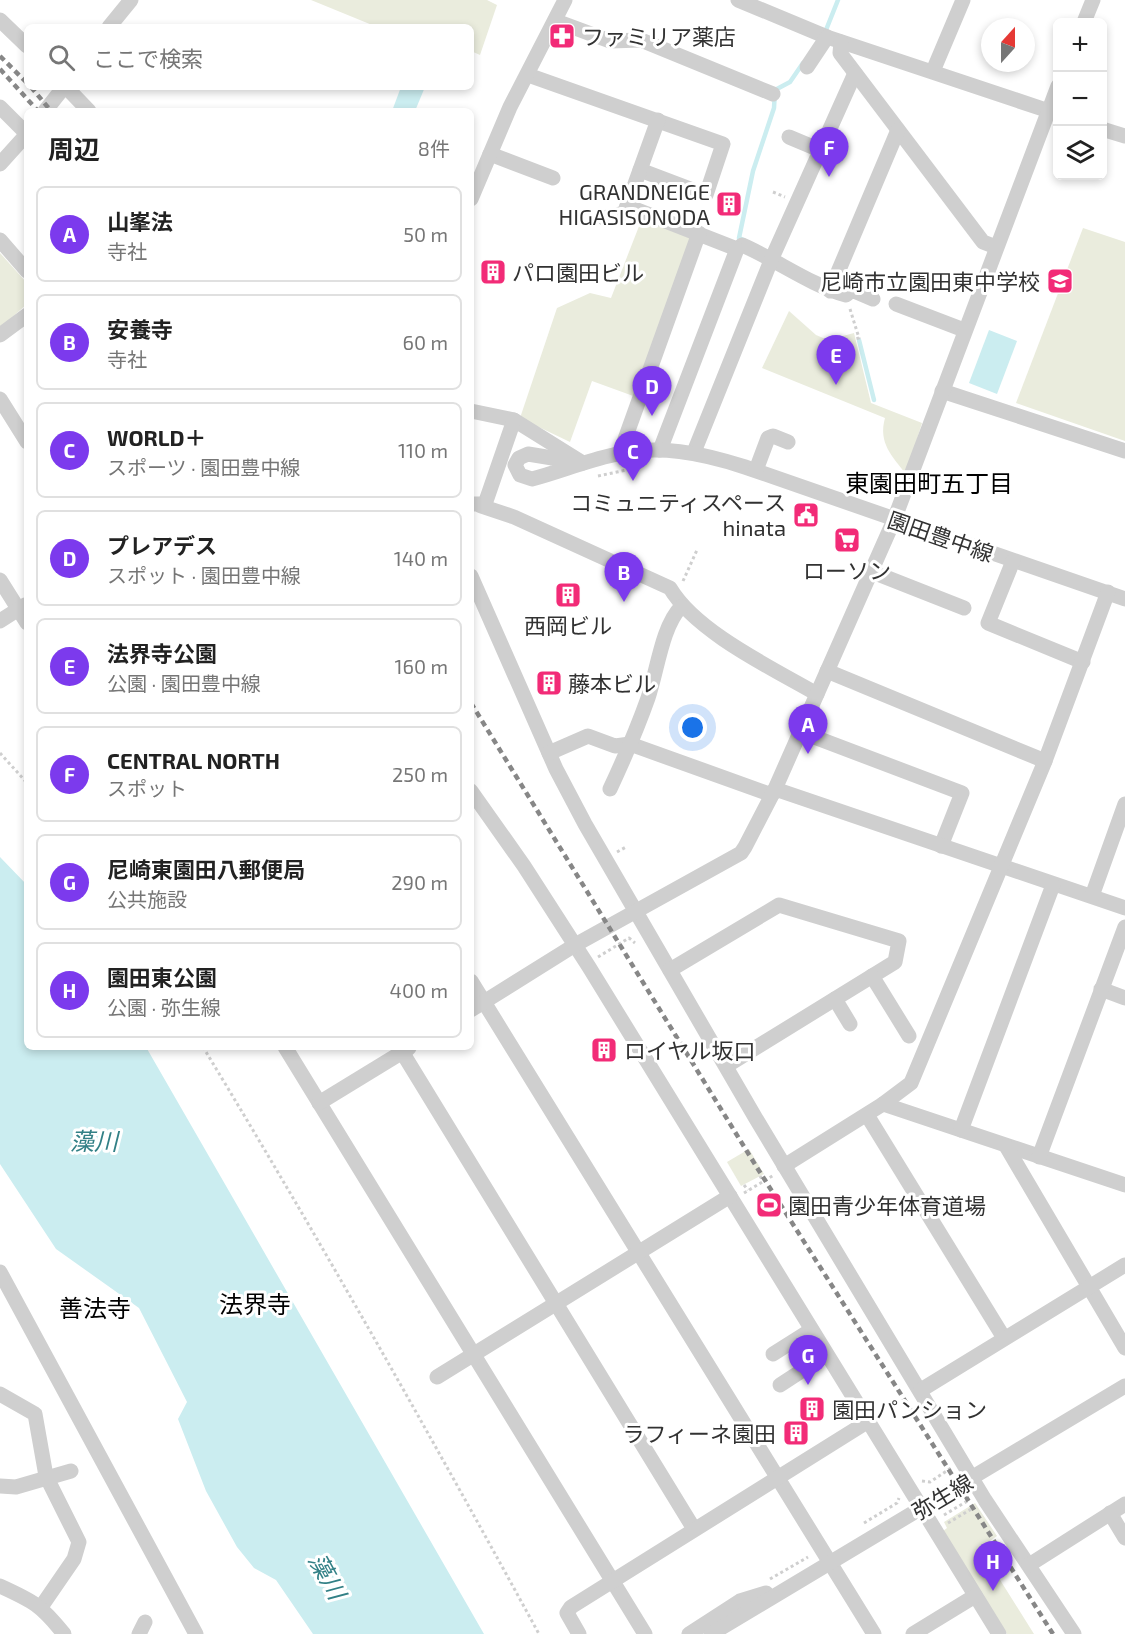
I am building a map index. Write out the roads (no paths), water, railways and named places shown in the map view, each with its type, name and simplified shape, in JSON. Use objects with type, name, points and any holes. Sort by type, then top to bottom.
[{"type":"street","points":[[112,24],[130,0]]},
{"type":"street","points":[[474,192],[510,107],[565,0]]},
{"type":"street","points":[[738,0],[834,40],[1052,112],[996,247],[894,520],[774,792],[741,853],[575,945],[477,1006],[639,1251],[874,1634]]},
{"type":"street","points":[[933,71],[963,0]]},
{"type":"street","points":[[1086,18],[1093,0]]},
{"type":"street","points":[[0,20],[24,43]]},
{"type":"street","points":[[556,21],[610,41],[641,40],[773,94]]},
{"type":"street","points":[[807,68],[834,40]]},
{"type":"street","points":[[834,40],[855,73],[983,242],[996,247]]},
{"type":"street","points":[[694,452],[773,255],[855,73]]},
{"type":"street","points":[[528,75],[723,144],[706,195],[640,170]]},
{"type":"street","points":[[48,108],[62,90]]},
{"type":"street","points":[[68,90],[85,108]]},
{"type":"street","points":[[0,107],[24,131]]},
{"type":"street","points":[[604,218],[624,213],[658,120]]},
{"type":"street","points":[[830,291],[898,130]]},
{"type":"street","points":[[1107,131],[1125,136]]},
{"type":"street","points":[[0,164],[24,137]]},
{"type":"street","points":[[789,137],[820,150]]},
{"type":"street","points":[[490,154],[553,178]]},
{"type":"street","points":[[627,206],[737,249]]},
{"type":"street","points":[[620,453],[699,233]]},
{"type":"street","points":[[0,240],[24,268]]},
{"type":"street","points":[[660,450],[737,249],[742,245],[773,255],[830,291],[846,295],[852,290],[873,299]]},
{"type":"street","points":[[896,304],[964,330]]},
{"type":"street","points":[[0,335],[24,317]]},
{"type":"street","points":[[942,391],[1125,451]]},
{"type":"street","points":[[0,399],[24,437]]},
{"type":"street","points":[[474,412],[514,420],[485,504],[476,505]]},
{"type":"street","name":"園田豊中線","points":[[514,420],[583,463],[620,453],[660,450],[694,452],[756,470],[894,520],[1125,598]]},
{"type":"street","points":[[756,470],[768,438],[773,436],[788,442]]},
{"type":"street","points":[[476,505],[514,516],[670,588],[678,602],[736,649],[817,694]]},
{"type":"street","points":[[1013,561],[988,623],[1083,662]]},
{"type":"street","points":[[870,571],[964,608]]},
{"type":"street","points":[[0,580],[23,607],[0,621]]},
{"type":"street","points":[[474,583],[549,753],[585,824],[726,1066],[780,1170],[921,1390],[972,1478],[1029,1564],[1068,1632]]},
{"type":"street","points":[[780,1170],[884,1104],[911,1083],[1045,761],[1108,592]]},
{"type":"street","points":[[610,789],[648,697],[678,602]]},
{"type":"street","points":[[827,671],[1045,761]]},
{"type":"street","points":[[801,732],[962,793],[941,846]]},
{"type":"street","points":[[549,753],[588,736],[615,746],[630,744],[1125,908]]},
{"type":"street","points":[[474,795],[575,945],[736,1195],[811,1330],[999,1634]]},
{"type":"street","points":[[1092,896],[1125,804]]},
{"type":"street","points":[[961,1130],[1053,885]]},
{"type":"street","points":[[670,970],[779,905],[899,941],[895,962],[726,1066]]},
{"type":"street","points":[[1039,1157],[1125,927]]},
{"type":"street","points":[[872,976],[909,1036]]},
{"type":"street","points":[[1101,989],[1125,998]]},
{"type":"street","points":[[835,999],[850,1023]]},
{"type":"street","points":[[287,1050],[645,1634]]},
{"type":"street","points":[[319,1103],[402,1050]]},
{"type":"street","points":[[405,1050],[694,1529]]},
{"type":"street","points":[[884,1104],[1125,1185]]},
{"type":"street","points":[[867,1115],[1004,1338]]},
{"type":"street","points":[[1006,1146],[1125,1348]]},
{"type":"street","points":[[437,1377],[639,1251],[736,1195]]},
{"type":"street","points":[[921,1390],[1125,1265]]},
{"type":"street","points":[[0,1272],[196,1634]]},
{"type":"street","points":[[773,1354],[811,1330]]},
{"type":"street","points":[[780,1385],[826,1355]]},
{"type":"street","name":"弥生線","points":[[711,1634],[1125,1386]]},
{"type":"street","points":[[0,1394],[35,1414],[46,1478],[79,1542],[74,1559],[41,1607]]},
{"type":"street","points":[[579,1634],[567,1613],[571,1607],[867,1422]]},
{"type":"street","points":[[0,1486],[15,1487],[71,1471]]},
{"type":"street","points":[[1029,1564],[1125,1504]]},
{"type":"street","points":[[1110,1513],[1125,1538]]},
{"type":"street","points":[[0,1586],[41,1607],[64,1634]]},
{"type":"street","points":[[689,1634],[740,1601],[789,1586]]},
{"type":"street","points":[[731,1634],[757,1617],[789,1586]]},
{"type":"street","points":[[913,1634],[975,1596]]},
{"type":"water","points":[[400,90],[424,90],[416,108],[393,108]]},
{"type":"water","points":[[989,330],[1017,341],[997,394],[969,383]]},
{"type":"water","name":"藻川","points":[[0,857],[24,882],[24,1050],[148,1050],[484,1634],[313,1634],[276,1580],[254,1568],[237,1547],[206,1491],[178,1419],[187,1402],[139,1308],[56,1249],[0,1164]]},
{"type":"waterway","points":[[826,30],[838,0]]},
{"type":"waterway","points":[[744,240],[739,238],[753,171],[774,108],[775,90],[790,82],[803,63]]},
{"type":"waterway","points":[[859,340],[874,400]]},
{"type":"railway","points":[[0,56],[24,80]]},
{"type":"railway","points":[[0,69],[35,108]]},
{"type":"railway","points":[[34,90],[48,108]]},
{"type":"railway","points":[[474,708],[756,1166],[1053,1634]]},
{"type":"place","name":"ファミリア薬店","points":[[562,36]]},
{"type":"place","name":"CENTRAL NORTH","points":[[829,177]]},
{"type":"place","name":"GRANDNEIGE HIGASISONODA","points":[[729,204]]},
{"type":"place","name":"パロ園田ビル","points":[[493,272]]},
{"type":"place","name":"尼崎市立園田東中学校","points":[[1060,281]]},
{"type":"place","name":"法界寺公園","points":[[836,385]]},
{"type":"place","name":"プレアデス","points":[[652,416]]},
{"type":"place","name":"WORLD＋","points":[[633,481]]},
{"type":"place","name":"コミュニティスペース hinata","points":[[806,515]]},
{"type":"place","name":"ローソン","points":[[847,540]]},
{"type":"place","name":"西岡ビル","points":[[568,595]]},
{"type":"place","name":"安養寺","points":[[624,602]]},
{"type":"place","name":"藤本ビル","points":[[549,683]]},
{"type":"place","name":"山峯法","points":[[808,754]]},
{"type":"place","name":"ロイヤル坂口","points":[[604,1050]]},
{"type":"place","name":"園田青少年体育道場","points":[[769,1205]]},
{"type":"place","name":"尼崎東園田八郵便局","points":[[808,1385]]},
{"type":"place","name":"園田パンション","points":[[812,1409]]},
{"type":"place","name":"ラフィーネ園田","points":[[796,1433]]},
{"type":"place","name":"園田東公園","points":[[993,1591]]},
{"type":"district","name":"東園田町五丁目","points":[[929,482]]},
{"type":"district","name":"法界寺","points":[[255,1303]]},
{"type":"district","name":"善法寺","points":[[95,1307]]}]
